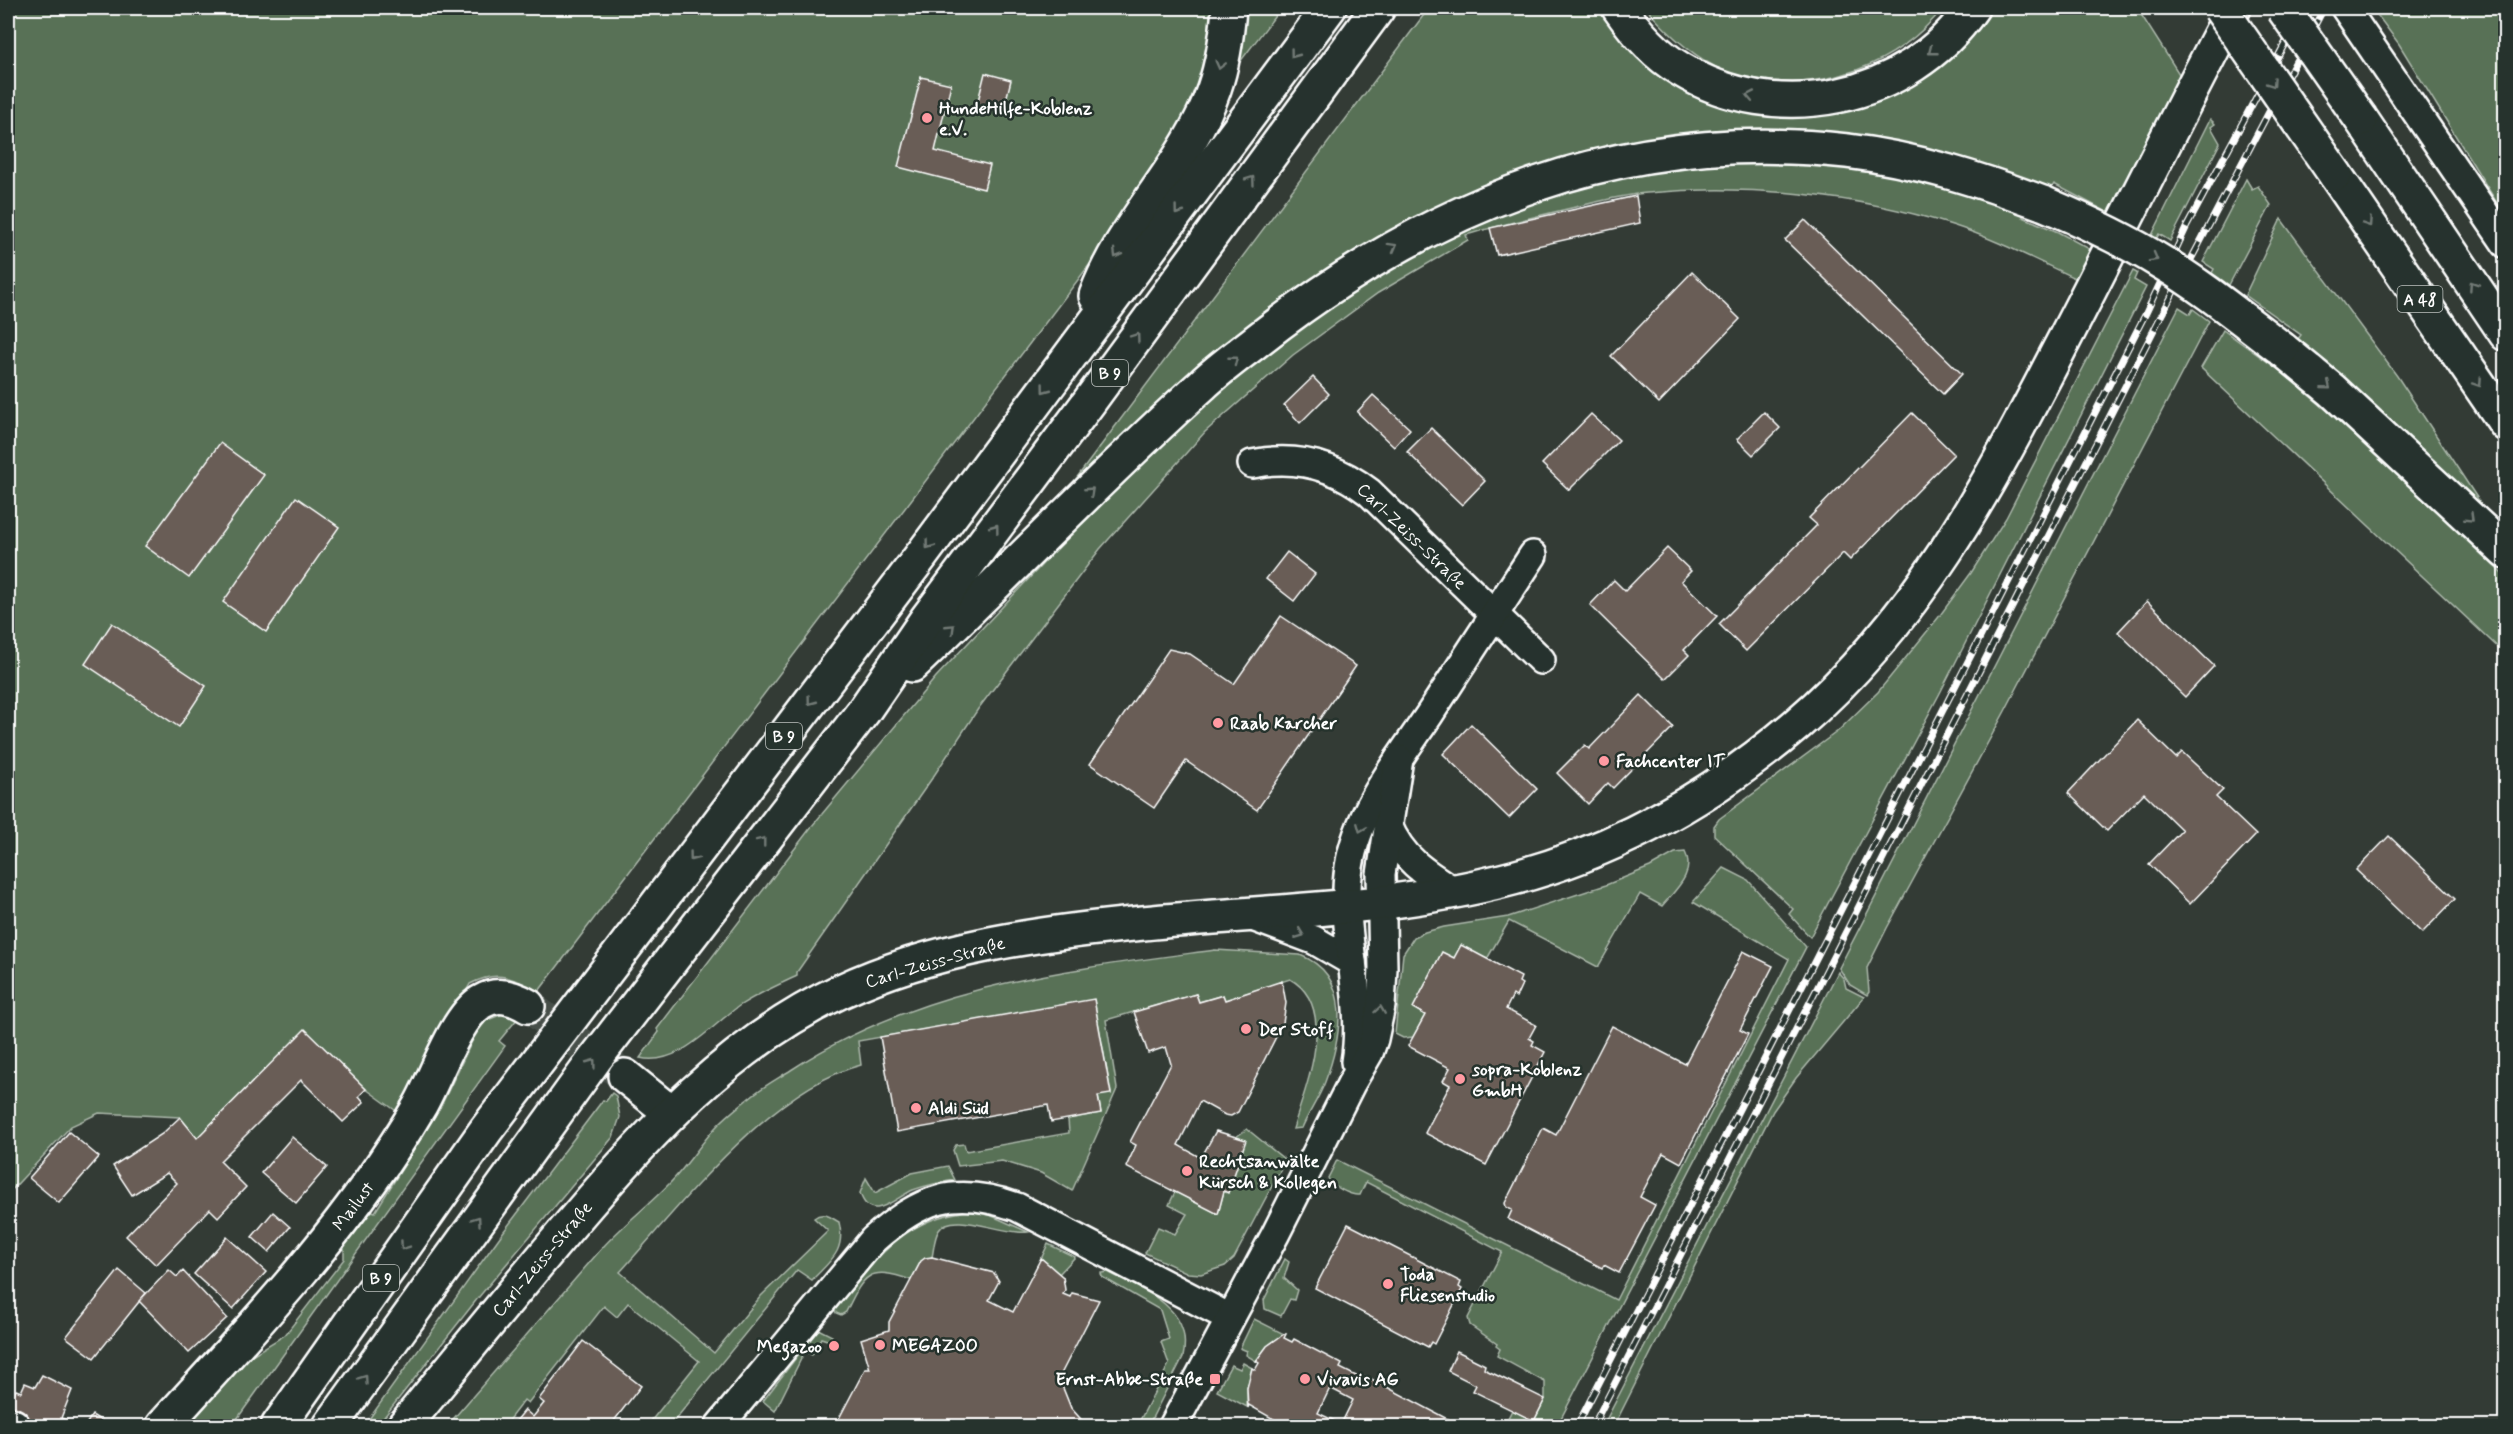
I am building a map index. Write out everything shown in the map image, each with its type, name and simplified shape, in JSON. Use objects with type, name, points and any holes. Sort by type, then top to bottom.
[{"type":"main road","points":[[1080,342],[1107,269],[1193,133],[1214,90],[1227,35],[1229,8]]},
{"type":"main road","name":"B 9","points":[[278,1426],[486,1130],[1329,8]]},
{"type":"main road","name":"B 9","points":[[330,1426],[595,1059],[863,712],[926,620],[1378,8]]},
{"type":"main road","points":[[1358,34],[1393,8]]},
{"type":"main road","points":[[1619,8],[1654,49],[1678,68],[1713,87],[1746,96],[1783,101],[1818,100],[1850,94],[1883,82],[1913,66],[1939,46],[1972,8]]},
{"type":"main road","points":[[2213,8],[2236,21]]},
{"type":"main road","name":"A 48","points":[[2220,8],[2236,21],[2335,174],[2505,424]]},
{"type":"main road","name":"A 48","points":[[2283,8],[2361,119],[2505,334]]},
{"type":"main road","name":"Carl-Zeiss-Straße","points":[[404,1426],[554,1243],[671,1113],[705,1081],[755,1041],[810,1007],[872,978],[962,951],[1041,934],[1348,906],[1454,891],[1511,878],[1567,861],[1609,844],[1671,813],[1730,776],[1797,724],[1883,638],[1937,567],[1985,488],[2236,21]]},
{"type":"main road","points":[[863,712],[1205,382],[1307,302],[1380,255],[1428,228],[1494,198],[1571,172],[1635,158],[1700,148],[1767,146],[1849,151],[1921,165],[1985,182],[2045,204],[2103,230],[2162,262],[2212,296],[2282,349],[2332,390],[2505,552]]},
{"type":"main road","name":"Mailust","points":[[163,1426],[276,1302],[343,1221],[378,1172],[420,1106],[455,1035],[468,1014],[480,1002],[494,997],[516,999],[528,1006]]},
{"type":"main road","points":[[625,1076],[671,1113]]},
{"type":"main road","points":[[8,1424],[12,1426]]},
{"type":"street","points":[[2345,8],[2505,244]]},
{"type":"street","name":"Carl-Zeiss-Straße","points":[[1252,464],[1271,460],[1299,460],[1349,477],[1369,492],[1541,660]]},
{"type":"street","points":[[1351,1083],[1358,1040],[1348,906],[1349,867],[1360,830],[1371,806],[1399,759],[1533,555]]},
{"type":"street","points":[[1173,1426],[1275,1235],[1351,1083],[1369,1053],[1381,1006],[1383,951],[1381,874],[1399,759]]},
{"type":"street","points":[[1388,825],[1399,848],[1409,860],[1454,891]]},
{"type":"street","points":[[1245,914],[1314,940],[1352,962]]},
{"type":"street","points":[[719,1426],[873,1240],[898,1218],[922,1204],[937,1200],[973,1196],[1017,1207],[1230,1318]]},
{"type":"green space","points":[[8,8],[1211,8],[1202,66],[1190,104],[1161,158],[1118,227],[539,991],[513,979],[497,976],[480,979],[470,984],[399,1113],[366,1089],[305,1030],[197,1138],[180,1117],[99,1113],[71,1126],[8,1194]]},
{"type":"green space","points":[[1237,8],[1281,8],[1227,79]]},
{"type":"green space","points":[[1429,8],[1606,8],[1618,26],[1805,111],[1983,8],[2137,8],[2181,77],[2111,214],[2054,184],[2050,190],[1667,138],[1615,145],[1531,168],[1498,180],[1458,196],[1362,249],[1066,492]]},
{"type":"green space","points":[[1646,8],[1943,8],[1904,45],[1857,70],[1805,81],[1778,82],[1731,74],[1705,61],[1683,45]]},
{"type":"green space","points":[[2372,8],[2505,8],[2505,216],[2399,44]]},
{"type":"green space","points":[[2210,119],[2215,124],[2211,127],[2220,143],[2170,241],[2159,234],[2156,239],[2151,237]]},
{"type":"green space","points":[[1761,161],[1902,174],[2023,211],[2023,217],[2058,232],[2095,252],[2081,281],[1985,237],[1915,214],[1840,199],[1762,191],[1647,193],[1529,218],[1466,235],[1468,240],[1378,293],[1293,355],[1205,432],[1100,549],[978,709],[797,972],[797,976],[739,1006],[681,1051],[654,1059],[640,1058],[659,1032],[657,1029],[812,826],[936,677],[1121,481],[1210,398],[1335,300],[1455,231],[1529,201],[1635,174],[1691,165]]},
{"type":"green space","points":[[2246,179],[2252,189],[2258,186],[2271,205],[2229,285],[2212,273],[2214,269],[2203,262]]},
{"type":"green space","points":[[2281,219],[2397,376],[2489,516],[2365,399],[2297,340],[2301,335],[2245,295]]},
{"type":"green space","points":[[2133,271],[2137,273],[2134,280],[2146,287],[1940,693],[1810,937],[1789,914],[1793,909],[1714,835],[1714,826],[1719,819],[1838,731],[1878,692],[1938,618],[1971,573],[2006,518]]},
{"type":"green space","points":[[2179,307],[2190,314],[2193,309],[2209,321],[2005,711],[1887,928],[1867,968],[1869,992],[1867,995],[1850,985],[1839,968]]},
{"type":"green space","points":[[2223,330],[2279,370],[2410,480],[2505,577],[2505,654],[2201,368]]},
{"type":"green space","points":[[1685,852],[1688,867],[1678,887],[1662,906],[1640,894],[1598,967],[1509,921],[1487,959],[1461,946],[1454,958],[1442,952],[1413,1008],[1425,1015],[1413,1037],[1403,1038],[1395,1034],[1403,954],[1414,937],[1444,927],[1508,917],[1606,885],[1650,867],[1675,853]]},
{"type":"green space","points":[[1724,868],[1748,880],[1806,947],[1557,1426],[1504,1426],[1512,1410],[1534,1421],[1545,1399],[1545,1382],[1497,1356],[1500,1349],[1496,1346],[1497,1344],[1470,1325],[1468,1318],[1502,1252],[1366,1182],[1360,1195],[1356,1195],[1337,1187],[1328,1178],[1337,1160],[1616,1300],[1789,959],[1693,902]]},
{"type":"green space","points":[[1215,950],[1300,955],[1317,965],[1329,978],[1336,993],[1339,1010],[1335,1047],[1323,1088],[1302,1128],[1293,1129],[1311,1071],[1316,1028],[1313,1008],[1305,992],[1290,979],[1225,1000],[1223,995],[1199,1002],[1196,994],[1106,1020],[1117,1089],[1072,1191],[1041,1173],[1002,1161],[958,1166],[953,1150],[956,1145],[964,1144],[966,1151],[1069,1133],[1068,1119],[1101,1113],[1098,1096],[1111,1093],[1094,1000],[858,1041],[861,1065],[827,1078],[794,1097],[761,1123],[700,1183],[620,1272],[714,1353],[761,1296],[828,1231],[814,1218],[823,1215],[839,1222],[841,1232],[839,1248],[831,1261],[812,1280],[797,1270],[670,1426],[647,1426],[699,1361],[628,1303],[617,1317],[604,1306],[528,1403],[524,1400],[504,1426],[447,1426],[603,1247],[661,1192],[715,1128],[754,1094],[775,1080],[840,1041],[891,1018],[942,1000],[1049,974]]},
{"type":"green space","points":[[1838,972],[1844,979],[1846,988],[1864,997],[1796,1078],[1773,1111],[1614,1426],[1603,1426]]},
{"type":"green space","points":[[505,1013],[518,1018],[499,1041],[505,1046],[232,1426],[183,1426],[239,1363],[285,1335],[344,1259],[344,1247],[370,1210],[375,1212],[441,1106],[477,1031],[485,1021]]},
{"type":"green space","points":[[612,1093],[616,1096],[620,1117],[613,1137],[478,1298],[377,1426],[364,1426],[501,1235],[603,1100],[606,1101]]},
{"type":"green space","points":[[1247,1129],[1284,1159],[1279,1173],[1234,1258],[1225,1266],[1201,1274],[1188,1273],[1145,1253],[1158,1227],[1175,1234],[1187,1214],[1169,1205],[1175,1192],[1218,1214],[1224,1191],[1228,1192],[1245,1141],[1236,1137]]},
{"type":"green space","points":[[948,1166],[955,1180],[913,1190],[884,1206],[870,1207],[864,1202],[860,1193],[866,1178],[875,1193],[912,1173]]},
{"type":"green space","points":[[969,1211],[990,1215],[1028,1232],[967,1222],[946,1224],[937,1233],[932,1257],[921,1261],[911,1280],[885,1273],[869,1277],[858,1289],[846,1312],[841,1315],[836,1313],[835,1310],[877,1259],[907,1232],[946,1215]]},
{"type":"green space","points":[[1048,1244],[1075,1257],[1059,1274],[1041,1259]]},
{"type":"green space","points":[[1285,1259],[1289,1262],[1284,1278],[1297,1290],[1294,1300],[1290,1299],[1281,1316],[1265,1309],[1264,1300]]},
{"type":"green space","points":[[1108,1272],[1163,1303],[1174,1313],[1181,1325],[1184,1340],[1183,1357],[1148,1426],[1137,1426],[1169,1364],[1161,1342],[1169,1339],[1160,1310],[1102,1277],[1101,1273]]},
{"type":"green space","points":[[1254,1319],[1284,1334],[1267,1346],[1256,1361],[1246,1355],[1247,1351],[1240,1348]]},
{"type":"green space","points":[[818,1329],[832,1336],[830,1341],[821,1338],[812,1355],[805,1351],[775,1411],[763,1401]]},
{"type":"green space","points":[[1243,1363],[1252,1368],[1247,1388],[1247,1407],[1217,1391],[1231,1365],[1240,1369]]},
{"type":"building","points":[[985,73],[1011,80],[1003,112],[977,105]]},
{"type":"building","name":"HundeHilfe-Koblenz e.V.","points":[[921,77],[951,84],[935,151],[990,165],[984,189],[898,167]]},
{"type":"building","points":[[1636,196],[1640,223],[1497,255],[1490,228]]},
{"type":"building","points":[[1805,220],[1962,374],[1943,394],[1785,240]]},
{"type":"building","points":[[1692,272],[1740,319],[1659,403],[1611,356]]},
{"type":"building","points":[[1313,377],[1329,394],[1300,423],[1284,405]]},
{"type":"building","points":[[1373,395],[1410,429],[1394,447],[1357,412]]},
{"type":"building","points":[[1764,412],[1780,428],[1753,455],[1737,439]]},
{"type":"building","points":[[1912,413],[1954,454],[1850,560],[1843,553],[1746,651],[1719,624],[1817,525],[1809,518]]},
{"type":"building","points":[[1591,414],[1619,440],[1569,490],[1542,464]]},
{"type":"building","points":[[1431,428],[1485,481],[1462,505],[1407,452]]},
{"type":"building","points":[[220,443],[264,475],[189,578],[145,546]]},
{"type":"building","points":[[296,497],[339,527],[266,632],[223,602]]},
{"type":"building","points":[[1667,548],[1691,571],[1681,581],[1717,616],[1684,650],[1689,655],[1665,679],[1590,605],[1614,580],[1625,591]]},
{"type":"building","points":[[1287,552],[1315,574],[1294,601],[1266,579]]},
{"type":"building","points":[[2147,601],[2214,666],[2185,697],[2118,632]]},
{"type":"building","name":"Raab Karcher","points":[[1281,616],[1356,666],[1257,810],[1186,761],[1154,808],[1090,764],[1169,649],[1190,654],[1234,684]]},
{"type":"building","points":[[112,623],[206,686],[179,727],[85,664]]},
{"type":"building","name":"Fachcenter IT","points":[[1641,695],[1673,727],[1613,788],[1608,783],[1588,804],[1557,773],[1585,745],[1589,749]]},
{"type":"building","points":[[2137,720],[2176,758],[2182,752],[2223,790],[2216,797],[2256,835],[2190,904],[2149,864],[2182,830],[2144,793],[2107,831],[2068,793]]},
{"type":"building","points":[[1471,724],[1537,789],[1509,818],[1443,754]]},
{"type":"building","points":[[2389,836],[2455,899],[2422,933],[2356,870]]},
{"type":"building","points":[[1461,945],[1521,977],[1519,982],[1522,984],[1516,997],[1513,995],[1506,1009],[1536,1025],[1529,1038],[1534,1041],[1532,1045],[1545,1052],[1486,1165],[1425,1133],[1450,1085],[1443,1081],[1450,1068],[1408,1046],[1425,1015],[1413,1008],[1442,952],[1454,958]]},
{"type":"building","points":[[1743,951],[1773,966],[1740,1030],[1748,1034],[1681,1163],[1663,1153],[1640,1197],[1655,1205],[1619,1273],[1604,1265],[1602,1268],[1508,1219],[1512,1210],[1506,1207],[1505,1203],[1543,1128],[1556,1135],[1612,1026],[1685,1064]]},
{"type":"building","points":[[1282,981],[1286,1003],[1283,1023],[1238,1112],[1231,1116],[1225,1115],[1200,1101],[1178,1145],[1201,1158],[1216,1131],[1246,1140],[1228,1193],[1224,1191],[1218,1214],[1126,1167],[1136,1145],[1130,1142],[1171,1064],[1166,1047],[1148,1053],[1134,1012],[1196,994],[1199,1002],[1223,995],[1225,1000]]},
{"type":"building","points":[[1094,999],[1111,1094],[1098,1096],[1101,1113],[1051,1122],[1048,1105],[897,1132],[880,1037]]},
{"type":"building","points":[[305,1029],[366,1089],[359,1096],[364,1102],[343,1122],[301,1080],[220,1161],[246,1187],[218,1217],[210,1209],[156,1265],[126,1236],[177,1183],[167,1173],[132,1195],[113,1166],[162,1134],[180,1117],[197,1138]]},
{"type":"building","points":[[69,1132],[99,1157],[59,1203],[29,1178]]},
{"type":"building","points":[[292,1137],[327,1167],[296,1203],[261,1173]]},
{"type":"building","points":[[273,1212],[290,1227],[269,1252],[252,1237]]},
{"type":"building","name":"Toda Fliesenstudio","points":[[1348,1224],[1461,1282],[1459,1287],[1462,1289],[1434,1344],[1431,1342],[1428,1347],[1315,1288]]},
{"type":"building","points":[[227,1237],[266,1272],[233,1309],[194,1274]]},
{"type":"building","points":[[932,1257],[994,1273],[999,1281],[989,1300],[1013,1312],[1041,1258],[1063,1277],[1065,1290],[1063,1294],[1070,1297],[1072,1293],[1099,1300],[1059,1378],[1071,1408],[1087,1426],[835,1426],[865,1369],[870,1369],[861,1339],[889,1330],[889,1322],[921,1261]]},
{"type":"building","points":[[119,1270],[146,1293],[94,1358],[66,1337]]},
{"type":"building","points":[[169,1270],[177,1277],[183,1271],[227,1318],[189,1353],[139,1301]]},
{"type":"building","name":"Vivavis AG","points":[[1286,1334],[1284,1338],[1292,1342],[1294,1339],[1342,1364],[1340,1368],[1364,1380],[1366,1376],[1455,1423],[1453,1426],[1404,1426],[1394,1422],[1392,1426],[1286,1426],[1249,1405],[1248,1408],[1247,1388],[1252,1368],[1255,1370],[1259,1363],[1256,1361],[1267,1346]],"holes":[[[1330,1388],[1353,1400],[1341,1424],[1318,1413]]]},
{"type":"building","points":[[583,1341],[641,1386],[610,1426],[512,1426],[525,1410],[533,1417],[544,1403],[539,1399]]},
{"type":"building","points":[[1457,1351],[1485,1365],[1484,1369],[1545,1399],[1534,1421],[1473,1391],[1476,1385],[1448,1371]]},
{"type":"building","points":[[42,1375],[72,1390],[61,1418],[82,1426],[31,1426],[20,1422],[23,1412],[8,1404],[16,1390],[21,1392],[25,1383],[35,1387]]},
{"type":"building","points":[[92,1415],[110,1426],[85,1426]]},
{"type":"tunnel","points":[[528,1006],[621,1073]]},
{"type":"railway","points":[[1577,1426],[2146,313],[2187,226],[2304,8]]},
{"type":"railway","points":[[1593,1426],[2160,318],[2324,8]]},
{"type":"place","name":"HundeHilfe-Koblenz e.V.","points":[[927,118]]},
{"type":"place","name":"Raab Karcher","points":[[1218,723]]},
{"type":"place","name":"Fachcenter IT","points":[[1604,761]]},
{"type":"place","name":"Der Stoff","points":[[1246,1029]]},
{"type":"place","name":"sopra-Koblenz GmbH","points":[[1460,1079]]},
{"type":"place","name":"Aldi Süd","points":[[916,1108]]},
{"type":"place","name":"Rechtsanwälte Kürsch & Kollegen","points":[[1187,1171]]},
{"type":"place","name":"Toda Fliesenstudio","points":[[1388,1284]]},
{"type":"place","name":"MEGAZOO","points":[[880,1345]]},
{"type":"place","name":"Megazoo","points":[[834,1346]]},
{"type":"place","name":"Ernst-Abbe-Straße","points":[[1215,1379]]},
{"type":"place","name":"Vivavis AG","points":[[1305,1379]]}]
